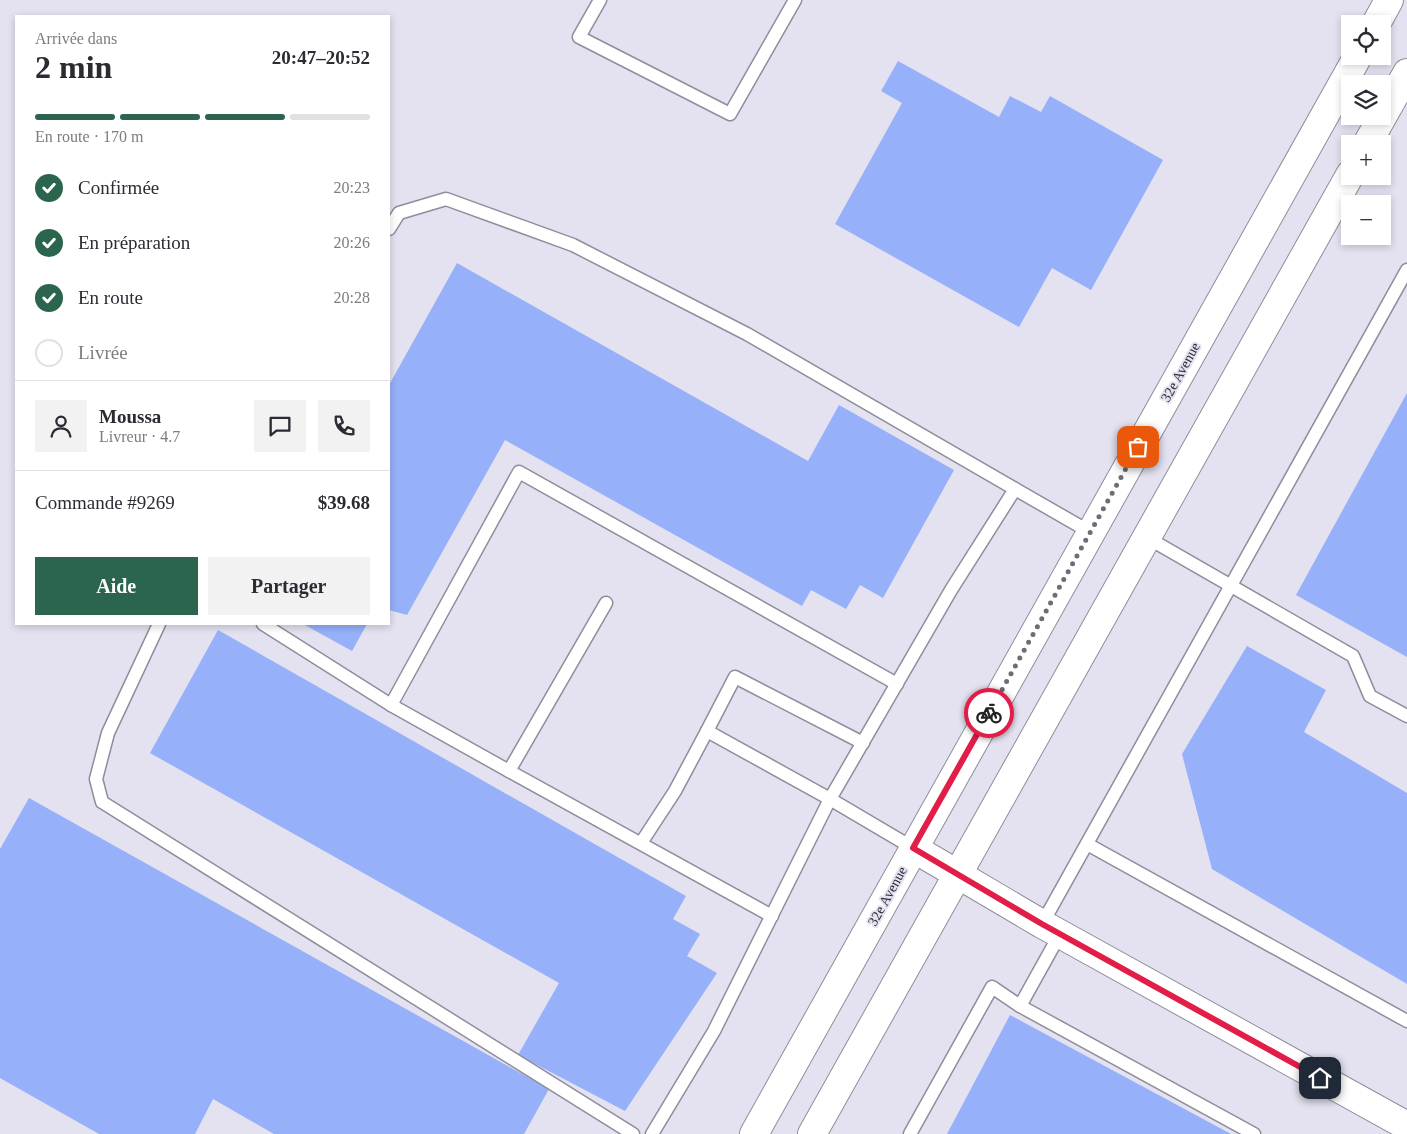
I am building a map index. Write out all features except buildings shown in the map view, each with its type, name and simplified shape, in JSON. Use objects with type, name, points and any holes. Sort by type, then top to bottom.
[{"type":"street","name":"32e Avenue","points":[[754,1134],[1353,65]]},
{"type":"street","points":[[1372,135],[1407,73]]},
{"type":"street","points":[[812,1134],[1344,185]]},
{"type":"street","points":[[913,848],[1051,929],[1407,1126]]},
{"type":"lane","points":[[600,0],[579,37],[730,114],[795,0]]},
{"type":"lane","points":[[390,227],[399,213],[446,199],[573,245],[747,334],[1090,532]]},
{"type":"lane","points":[[1020,1006],[1087,844],[1407,270]]},
{"type":"lane","points":[[391,705],[519,472],[897,684]]},
{"type":"lane","points":[[652,1134],[714,1031],[830,799],[951,590],[1015,489]]},
{"type":"lane","points":[[1146,537],[1352,656],[1370,696],[1407,716]]},
{"type":"lane","points":[[509,771],[606,603]]},
{"type":"lane","points":[[159,625],[108,733],[96,779],[102,802],[634,1134]]},
{"type":"lane","points":[[265,625],[391,705],[772,916]]},
{"type":"lane","points":[[641,843],[676,791],[735,677],[863,743]]},
{"type":"lane","points":[[707,731],[830,799],[913,848]]},
{"type":"lane","points":[[1087,844],[1407,1021]]},
{"type":"lane","points":[[910,1134],[992,987],[1020,1006],[1254,1134]]},
{"type":"way so far","points":[[989,713],[1138,447]]},
{"type":"route","points":[[989,713],[913,848],[1042,924],[1320,1078]]}]
